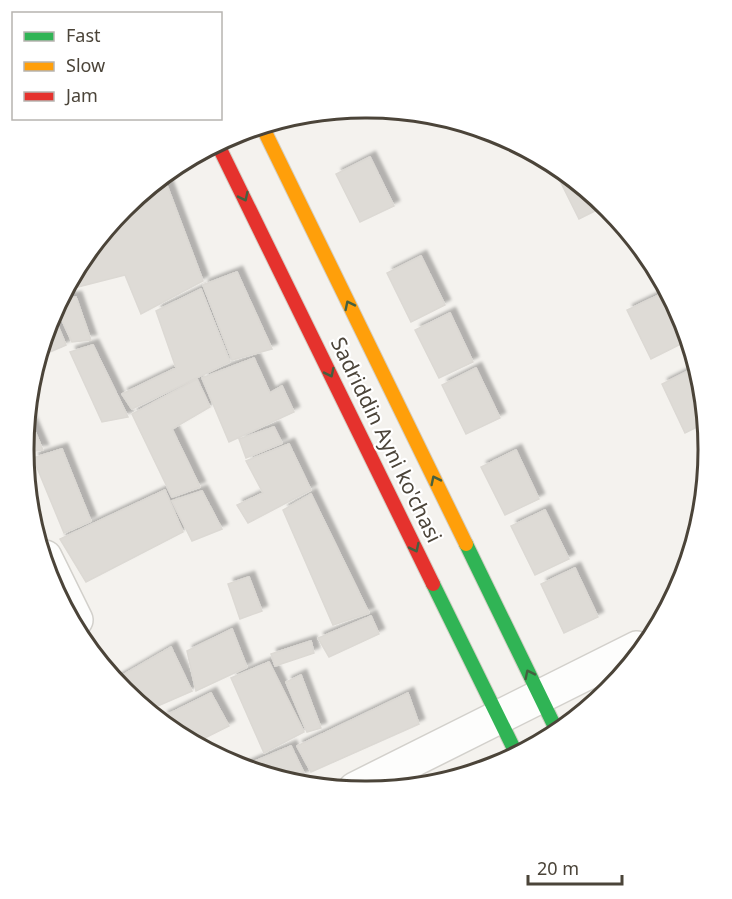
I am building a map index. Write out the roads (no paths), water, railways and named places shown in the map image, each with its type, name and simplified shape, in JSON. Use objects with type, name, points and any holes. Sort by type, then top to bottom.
[{"type":"main road","name":"Sadriddin Ayni ko'chasi","points":[[266,134],[553,723]]},
{"type":"main road","name":"Sadriddin Ayni ko'chasi","points":[[221,151],[513,747]]},
{"type":"street","points":[[371,781],[628,653]]}]
